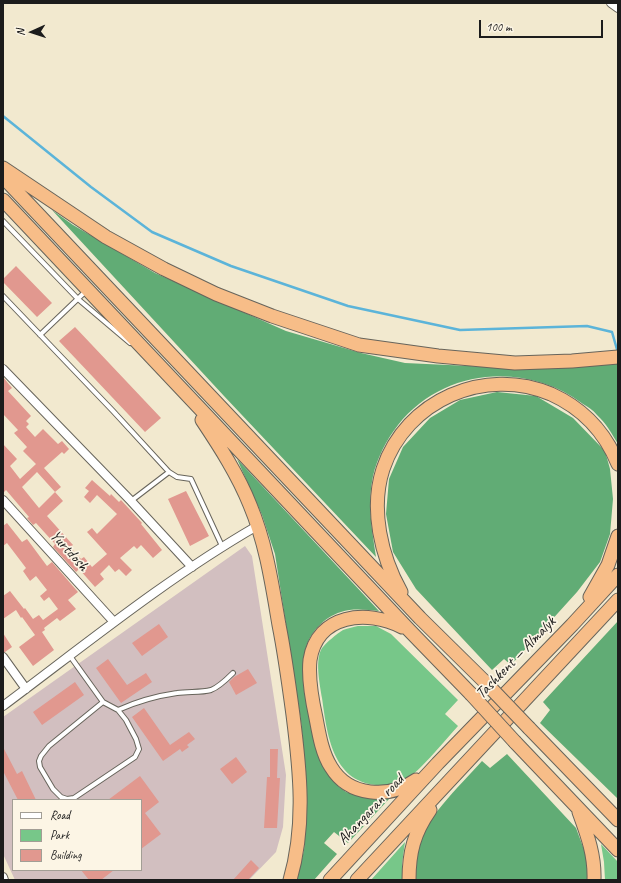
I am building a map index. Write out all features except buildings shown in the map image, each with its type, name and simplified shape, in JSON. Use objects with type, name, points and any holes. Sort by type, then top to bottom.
[{"type":"highway","points":[[3,168],[106,237],[164,269],[216,294],[272,316],[359,345],[438,356],[514,363],[572,361],[618,357]]},
{"type":"highway","points":[[3,177],[420,618],[618,820]]},
{"type":"highway","points":[[3,200],[618,850]]},
{"type":"highway","points":[[167,374],[200,417],[230,464],[250,505],[265,549],[283,646],[299,763],[300,823],[290,880]]},
{"type":"highway","points":[[420,618],[404,596],[388,563],[382,546],[378,508],[383,469],[390,452],[414,419],[430,406],[447,396],[465,389],[484,385],[504,384],[532,388],[562,399],[591,421],[603,435],[618,464]]},
{"type":"highway","points":[[572,625],[593,593],[608,565],[618,536]]},
{"type":"highway","name":"Tashkent — Almalyk","points":[[438,763],[572,625],[618,575]]},
{"type":"highway","points":[[357,880],[618,600]]},
{"type":"highway","points":[[583,637],[618,611]]},
{"type":"highway","points":[[409,630],[390,621],[370,617],[342,620],[325,630],[314,648],[310,659],[310,680],[316,721],[322,744],[331,766],[343,782],[356,788],[379,793],[406,787],[438,763]]},
{"type":"highway","name":"Ahangaran road","points":[[330,880],[438,763]]},
{"type":"highway","points":[[409,880],[410,854],[418,828],[452,777]]},
{"type":"highway","points":[[592,793],[618,811]]},
{"type":"highway","points":[[576,806],[592,849],[594,880]]},
{"type":"street","points":[[611,3],[618,8]]},
{"type":"street","points":[[3,368],[131,501],[192,567]]},
{"type":"street","name":"Yurtdosh","points":[[3,500],[114,622]]},
{"type":"street","points":[[3,706],[114,622],[222,546],[257,526]]},
{"type":"street","points":[[3,657],[26,689]]},
{"type":"lane","points":[[3,221],[78,299],[167,374]]},
{"type":"lane","points":[[40,335],[88,290]]},
{"type":"lane","points":[[3,296],[169,472],[177,477],[191,479],[222,546]]},
{"type":"lane","points":[[131,501],[169,472]]},
{"type":"lane","points":[[70,656],[103,702],[118,710],[126,720],[136,739],[139,749],[135,757],[74,798],[70,799],[61,797],[53,789],[40,767],[39,761],[41,756],[49,746],[103,702]]},
{"type":"lane","points":[[118,710],[147,698],[178,692],[212,690],[233,673]]},
{"type":"shaded area","points":[[245,546],[252,556],[286,775],[283,827],[276,852],[249,880],[15,880],[3,854],[3,717]]},
{"type":"green space","points":[[52,210],[73,225],[155,273],[286,331],[361,353],[405,363],[513,368],[618,362],[618,444],[609,429],[594,412],[561,390],[536,381],[511,377],[486,377],[461,382],[438,392],[417,406],[398,425],[386,443],[377,462],[370,496],[376,557],[224,396]]},
{"type":"green space","points":[[497,392],[536,396],[573,418],[605,451],[610,469],[613,499],[610,534],[600,562],[577,592],[511,665],[504,659],[492,670],[416,589],[393,552],[386,514],[389,479],[403,447],[430,418],[460,400]]},
{"type":"green space","points":[[237,459],[379,611],[350,610],[335,614],[323,622],[313,633],[305,652],[303,668],[324,768],[338,786],[346,792],[371,799],[389,799],[348,843],[334,832],[324,843],[337,854],[314,880],[297,880],[304,850],[307,810],[305,764],[301,721],[275,554],[262,515]]},
{"type":"green space","points":[[618,621],[618,799],[540,723],[550,710],[543,702]]},
{"type":"green space","points":[[358,626],[376,626],[391,634],[458,700],[445,714],[458,726],[414,774],[397,784],[376,785],[361,782],[350,775],[341,765],[334,753],[326,726],[319,680],[319,655],[325,645],[343,630]]},
{"type":"green space","points":[[507,754],[576,828],[586,855],[588,880],[414,880],[414,858],[425,829],[433,817],[482,761],[490,768]]},
{"type":"green space","points":[[405,842],[402,864],[403,880],[371,880]]},
{"type":"green space","points":[[601,844],[618,862],[618,880],[605,880]]},
{"type":"waterway","points":[[3,116],[91,187],[152,232],[231,266],[348,306],[460,330],[587,326],[612,332],[618,353]]}]
